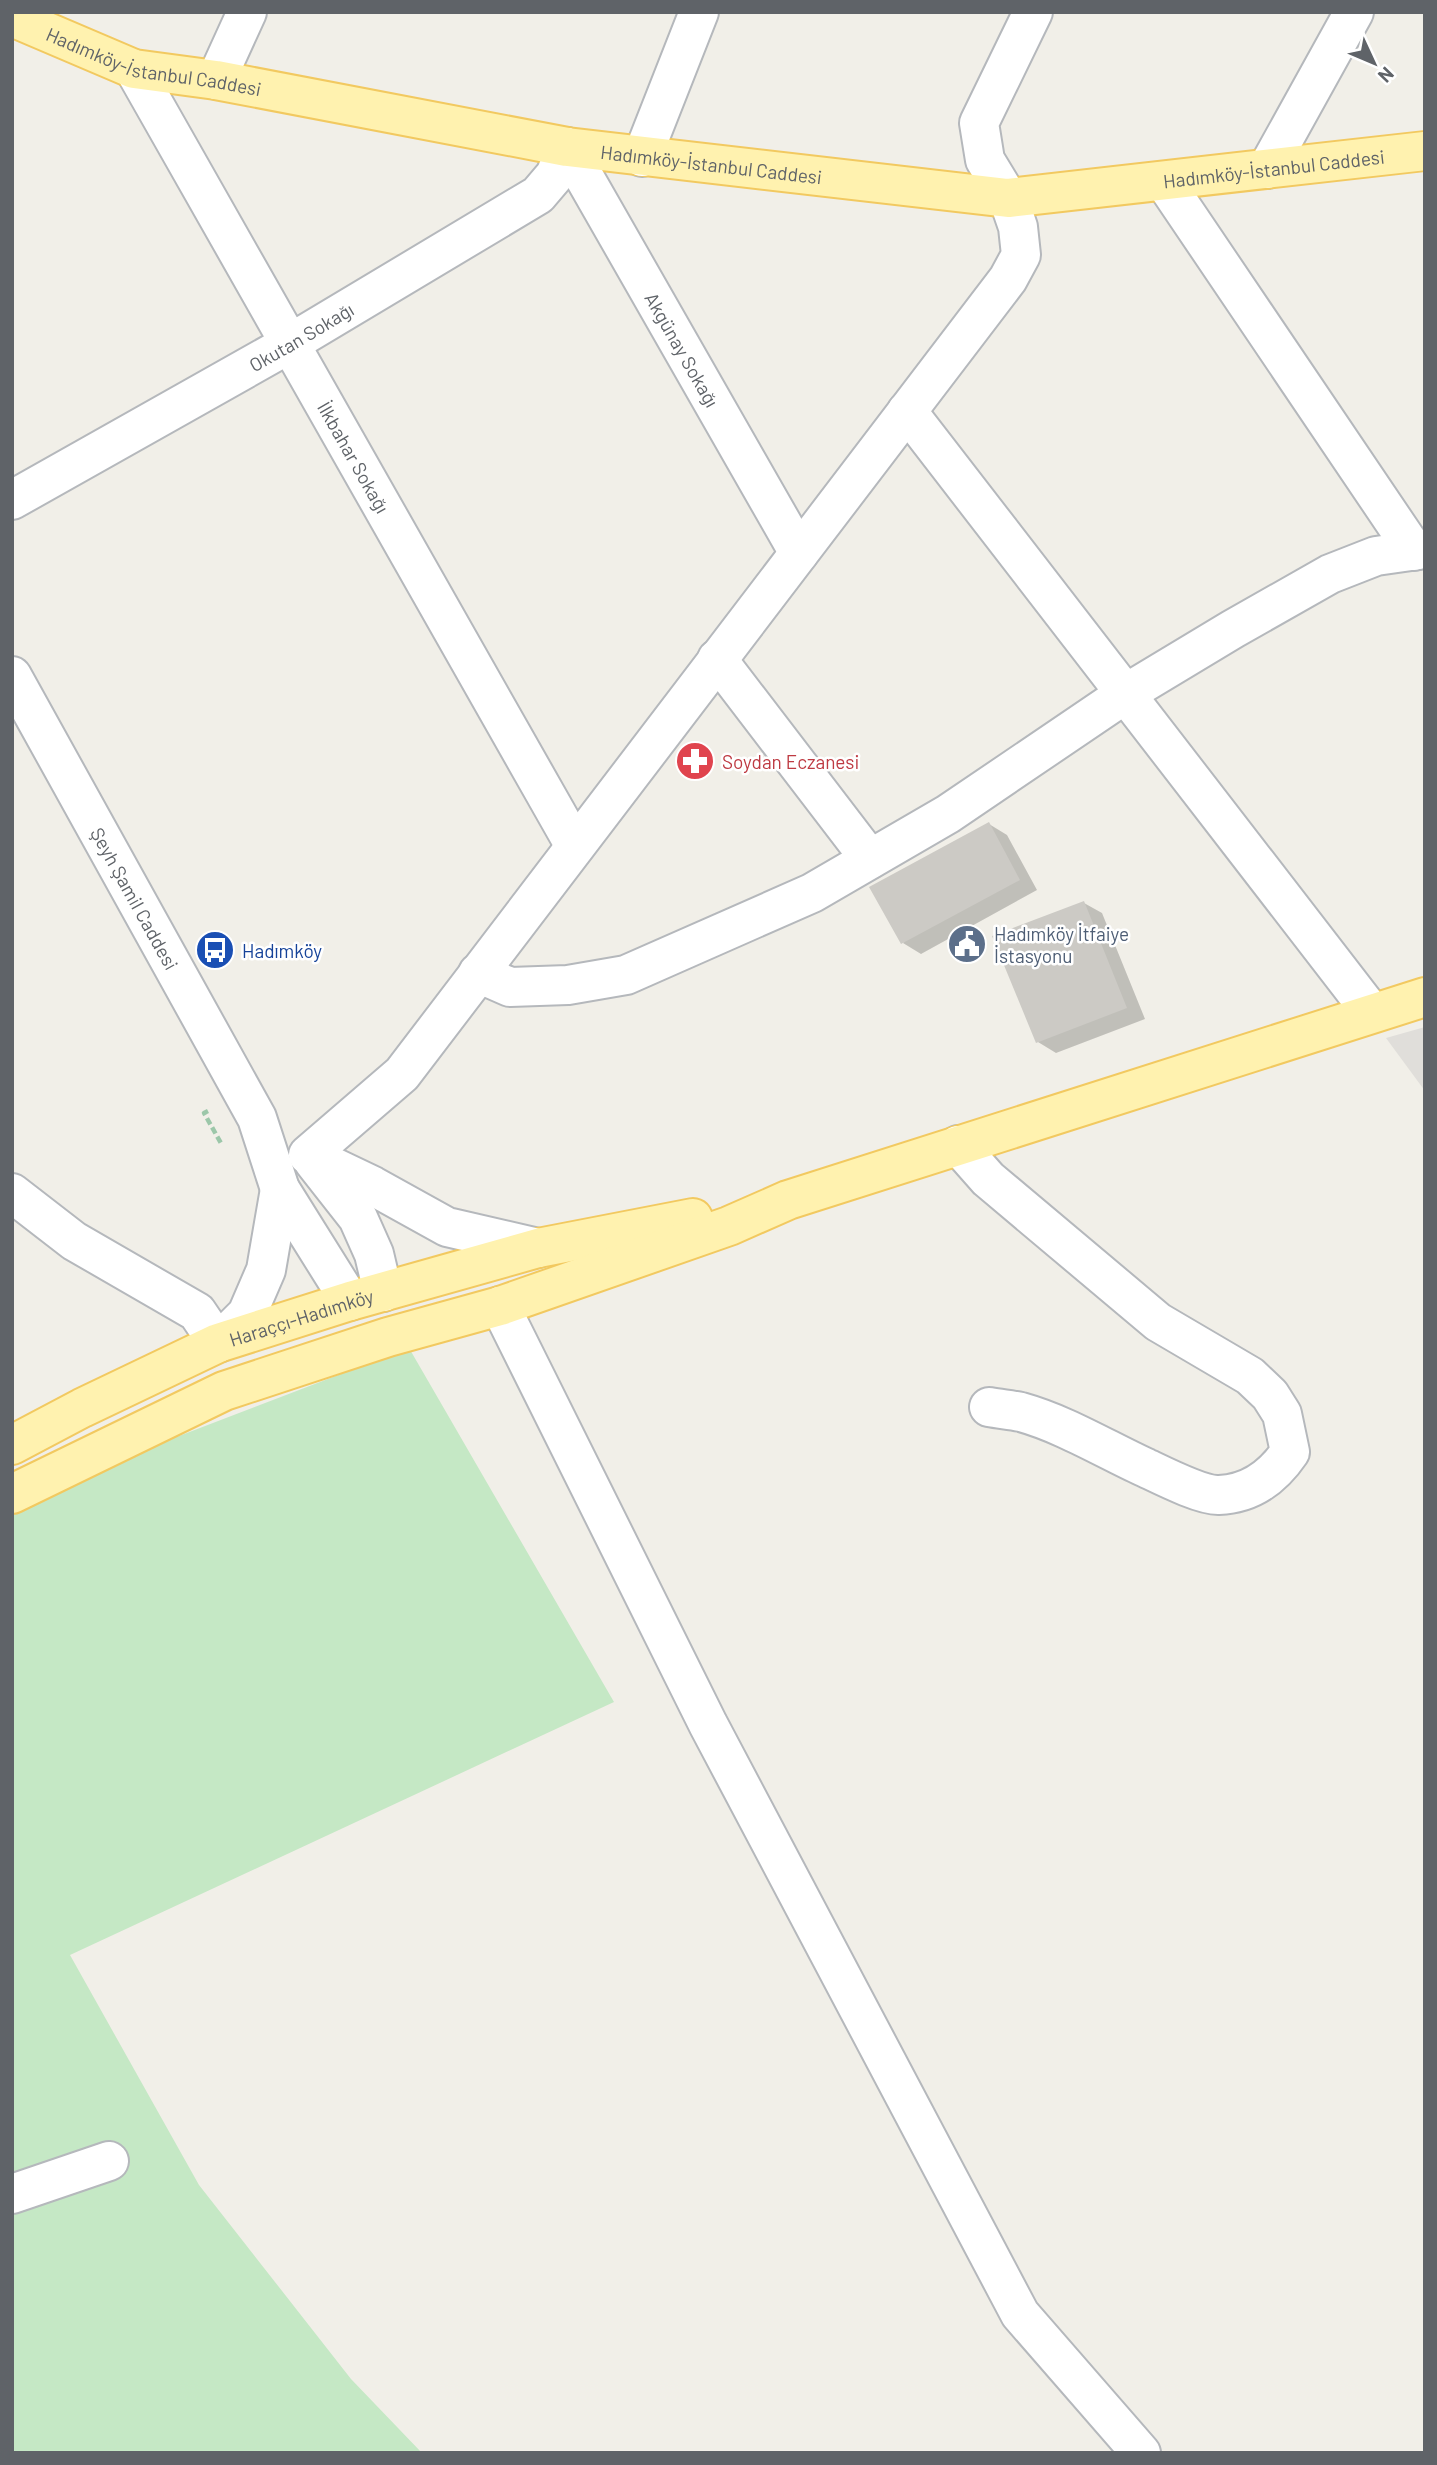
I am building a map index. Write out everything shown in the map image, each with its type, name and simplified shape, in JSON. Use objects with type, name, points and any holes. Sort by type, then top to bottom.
[{"type":"main road","name":"Hadımköy-İstanbul Caddesi","points":[[12,17],[134,69],[216,80],[567,147],[1008,198],[1425,151]]},
{"type":"main road","points":[[12,1494],[224,1391],[388,1337],[500,1306],[729,1226],[788,1200],[1425,998]]},
{"type":"main road","name":"Haraççı-Hadımköy","points":[[12,1445],[218,1343],[538,1248],[788,1200]]},
{"type":"main road","points":[[367,1297],[388,1337]]},
{"type":"street","points":[[216,80],[247,12]]},
{"type":"street","points":[[642,156],[699,12]]},
{"type":"street","points":[[538,1248],[447,1227],[308,1154],[402,1074],[1008,279],[1021,255],[1018,227],[1008,198],[985,160],[979,123],[1033,12]]},
{"type":"street","points":[[1267,169],[1354,12]]},
{"type":"street","name":"İlkbahar Sokağı","points":[[134,69],[575,846]]},
{"type":"street","name":"Okutan Sokağı","points":[[12,500],[289,344],[538,195],[555,175],[567,147]]},
{"type":"street","name":"Akgünay Sokağı","points":[[567,147],[799,553]]},
{"type":"street","points":[[478,973],[510,987],[568,985],[626,975],[813,893],[948,814],[1125,694],[1330,574],[1376,556],[1419,550],[1164,181]]},
{"type":"street","points":[[906,411],[1372,1013]]},
{"type":"street","points":[[717,659],[870,859]]},
{"type":"street","name":"Şeyh Şamil Caddesi","points":[[12,676],[257,1118],[279,1189],[367,1297]]},
{"type":"street","name":"Şeyh Şamil Caddesi","points":[[257,1118],[308,1154],[358,1217],[374,1254],[367,1297]]},
{"type":"street","points":[[958,1145],[988,1179],[1158,1322],[1250,1376],[1270,1395],[1282,1414],[1290,1452],[1268,1478],[1235,1493],[1216,1496],[1168,1479],[1022,1412],[989,1407]]},
{"type":"street","points":[[12,1193],[74,1241],[197,1312],[218,1343],[247,1314],[266,1270],[279,1189]]},
{"type":"street","points":[[500,1306],[708,1724],[1020,2314],[1141,2453]]},
{"type":"street","points":[[12,2194],[109,2161]]},
{"type":"shaded area","points":[[1425,1027],[1425,1091],[1386,1038]]},
{"type":"green space","points":[[409,1348],[614,1702],[70,1955],[199,2185],[351,2379],[422,2453],[12,2453],[12,1500]]},
{"type":"building","points":[[989,822],[1020,880],[901,944],[869,887]]},
{"type":"building","points":[[1084,901],[1127,1008],[1036,1043],[992,936]]},
{"type":"place","name":"Soydan Eczanesi","points":[[695,761]]},
{"type":"place","name":"Hadımköy İtfaiye İstasyonu","points":[[967,944]]},
{"type":"place","name":"Hadımköy","points":[[215,950]]}]
